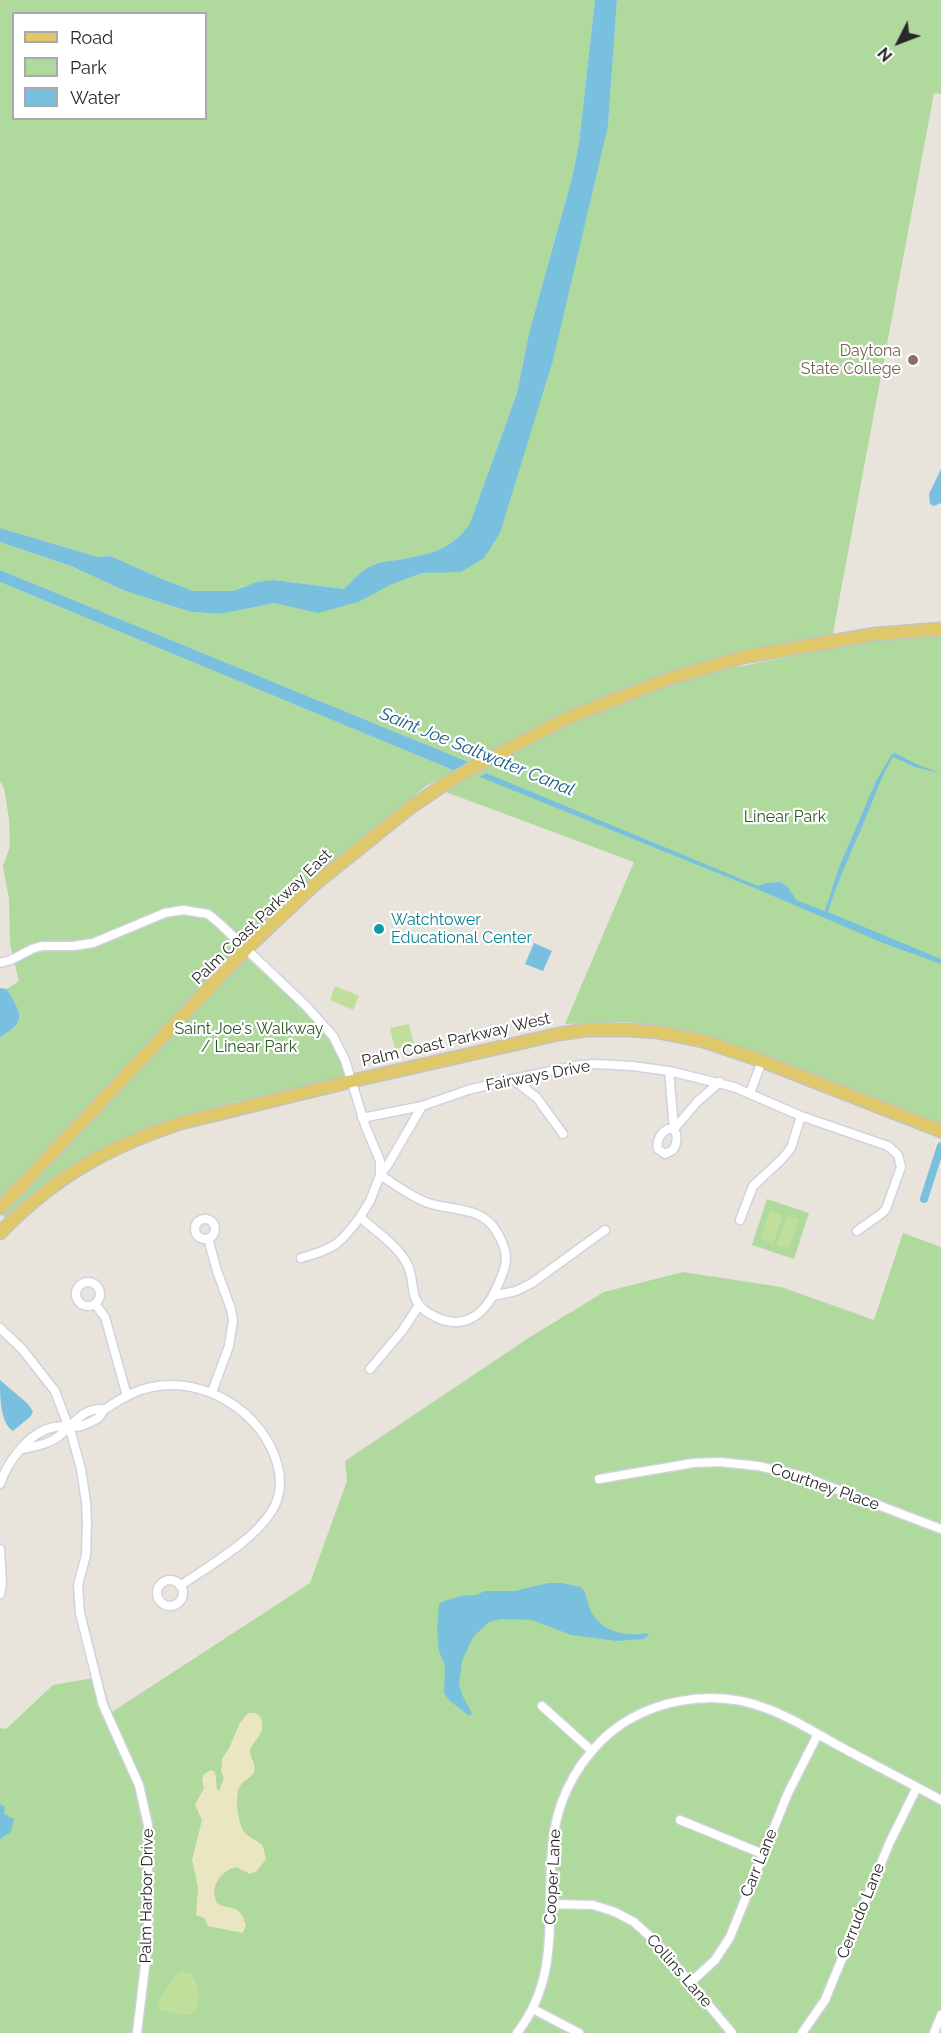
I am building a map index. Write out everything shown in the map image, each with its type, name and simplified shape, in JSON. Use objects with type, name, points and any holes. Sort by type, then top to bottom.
[{"type":"main road","name":"Palm Coast Parkway East","points":[[0,1208],[246,950],[314,885],[411,807],[458,777],[567,718],[668,680],[743,657],[876,634],[941,629]]},
{"type":"main road","name":"Palm Coast Parkway West","points":[[0,1233],[28,1206],[65,1176],[132,1140],[181,1123],[352,1081],[559,1034],[587,1030],[628,1030],[666,1034],[714,1044],[941,1131]]},
{"type":"street","points":[[0,963],[37,947],[93,943],[165,913],[183,910],[208,914],[329,1030],[341,1051],[352,1081],[362,1118],[380,1161],[380,1175]]},
{"type":"street","points":[[750,1093],[762,1061]]},
{"type":"street","name":"Fairways Drive","points":[[362,1118],[422,1106],[468,1090],[580,1065],[632,1066],[720,1082],[801,1116],[894,1150],[901,1161],[899,1175],[886,1209],[857,1231]]},
{"type":"street","points":[[669,1071],[674,1129],[698,1101],[720,1082]]},
{"type":"street","points":[[513,1079],[537,1098],[563,1134]]},
{"type":"street","points":[[301,1258],[337,1245],[347,1235],[370,1201],[380,1175],[389,1164],[422,1106]]},
{"type":"street","points":[[740,1220],[753,1186],[791,1148],[801,1116]]},
{"type":"street","points":[[360,1217],[393,1246],[405,1261],[410,1272],[413,1295],[418,1305],[435,1317],[459,1321],[471,1318],[482,1312],[493,1296],[504,1270],[506,1258],[498,1236],[489,1223],[469,1212],[427,1203],[380,1175]]},
{"type":"street","points":[[493,1296],[516,1291],[532,1283],[605,1230]]},
{"type":"street","points":[[208,1238],[233,1320],[229,1346],[212,1392]]},
{"type":"street","points":[[95,1304],[105,1317],[127,1396]]},
{"type":"street","points":[[370,1369],[403,1330],[418,1305]]},
{"type":"street","name":"Palm Harbor Drive","points":[[0,1329],[22,1349],[55,1391],[79,1457],[86,1502],[86,1555],[78,1585],[80,1613],[101,1699],[139,1785],[148,1825],[148,1941],[137,2033]]},
{"type":"street","points":[[0,1484],[10,1463],[34,1436],[54,1427],[79,1427],[99,1417],[104,1409],[144,1389],[166,1385],[185,1386],[212,1392],[243,1411],[264,1436],[278,1467],[280,1490],[273,1509],[258,1529],[180,1586]]},
{"type":"street","name":"Courtney Place","points":[[598,1479],[700,1463],[720,1462],[758,1466],[802,1476],[941,1529]]},
{"type":"street","points":[[0,1549],[2,1584],[0,1594]]},
{"type":"street","name":"Cooper Lane","points":[[517,2033],[533,2009],[542,1988],[547,1967],[552,1849],[558,1812],[571,1781],[592,1751],[609,1734],[640,1714],[671,1703],[698,1698],[729,1699],[761,1706],[775,1711],[941,1800]]},
{"type":"street","points":[[542,1706],[592,1751]]},
{"type":"street","name":"Carr Lane","points":[[690,1983],[712,1963],[724,1947],[788,1792],[818,1734]]},
{"type":"street","name":"Cerrudo Lane","points":[[802,2033],[825,2000],[889,1844],[917,1787]]},
{"type":"street","points":[[680,1820],[763,1854]]},
{"type":"street","name":"Collins Lane","points":[[550,1904],[593,1905],[629,1918],[655,1941],[732,2033]]},
{"type":"street","points":[[533,2009],[579,2033]]},
{"type":"street","points":[[934,2033],[941,2015]]},
{"type":"green space","points":[[0,0],[595,0],[579,143],[572,178],[529,333],[517,393],[470,523],[462,533],[447,546],[438,550],[373,565],[361,572],[344,589],[274,580],[232,591],[194,591],[111,556],[98,557],[0,528]]},
{"type":"green space","points":[[617,0],[941,0],[941,94],[934,93],[832,638],[743,652],[471,763],[0,570],[0,542],[71,566],[125,591],[191,612],[220,614],[390,585],[422,573],[462,571],[608,126]]},
{"type":"green space","points":[[0,582],[455,771],[426,786],[329,866],[245,940],[217,975],[0,1201],[0,1037],[15,1027],[18,1022],[16,1005],[7,989],[19,981],[10,944],[9,899],[3,866],[10,846],[9,819],[4,788],[0,781]]},
{"type":"green space","name":"Linear Park","points":[[941,636],[941,1125],[727,1042],[685,1030],[628,1022],[565,1024],[634,862],[443,791],[545,734],[603,709],[665,687],[727,669],[868,641]]},
{"type":"green space","name":"Saint Joe's Walkway / Linear Park","points":[[246,957],[316,1021],[331,1038],[347,1077],[185,1115],[136,1133],[57,1175],[6,1219],[3,1216],[60,1151]]},
{"type":"green space","points":[[335,986],[359,996],[353,1010],[330,1000]]},
{"type":"green space","points":[[409,1024],[414,1045],[395,1049],[390,1028]]},
{"type":"green space","points":[[767,1199],[809,1213],[794,1259],[752,1245]]},
{"type":"green space","points":[[770,1210],[783,1215],[773,1244],[760,1239]]},
{"type":"green space","points":[[787,1216],[799,1220],[789,1249],[777,1245]]},
{"type":"green space","points":[[903,1233],[941,1247],[941,2033],[0,2033],[0,1728],[6,1729],[53,1685],[100,1677],[112,1712],[310,1583],[347,1481],[345,1461],[530,1337],[604,1292],[683,1272],[781,1287],[874,1320]]},
{"type":"green space","points":[[181,1971],[191,1974],[198,1989],[197,2007],[191,2015],[161,2010],[158,2004],[161,1996]]},
{"type":"sand","points":[[248,1713],[260,1716],[262,1729],[251,1750],[255,1766],[254,1773],[238,1790],[238,1809],[244,1832],[263,1846],[266,1859],[257,1871],[250,1874],[236,1867],[225,1872],[217,1881],[214,1892],[218,1904],[235,1909],[241,1914],[246,1925],[243,1933],[208,1926],[204,1918],[196,1915],[198,1887],[192,1860],[202,1820],[195,1805],[204,1788],[202,1780],[204,1774],[211,1770],[215,1772],[219,1791],[224,1778],[221,1771],[222,1759],[240,1723]]},
{"type":"water","points":[[595,0],[617,0],[608,126],[553,360],[500,533],[484,558],[461,572],[422,573],[390,585],[358,602],[318,613],[275,603],[220,614],[191,612],[125,591],[71,566],[0,542],[0,528],[98,557],[111,556],[194,591],[232,591],[257,582],[274,580],[344,589],[361,572],[373,565],[429,553],[455,540],[470,523],[517,393],[529,333],[572,178],[579,143]]},
{"type":"water","points":[[941,469],[941,503],[934,506],[930,504],[929,494]]},
{"type":"water","points":[[0,570],[471,763],[455,771],[0,582]]},
{"type":"water","points":[[895,753],[940,773],[915,767],[893,757],[878,786],[828,912],[941,959],[941,964],[883,943],[757,889],[480,777],[486,773],[758,886],[781,882],[788,887],[796,900],[825,911],[838,870],[876,781],[892,754]]},
{"type":"water","points":[[534,943],[552,951],[543,971],[525,964]]},
{"type":"water","points":[[0,988],[7,989],[19,1016],[15,1027],[0,1037]]},
{"type":"water","points":[[0,1380],[33,1411],[31,1416],[13,1431],[3,1416]]},
{"type":"water","points":[[548,1583],[581,1587],[594,1617],[607,1628],[622,1633],[647,1633],[649,1635],[643,1639],[617,1641],[571,1635],[532,1620],[501,1619],[489,1622],[473,1637],[462,1661],[459,1685],[472,1713],[468,1715],[444,1693],[445,1666],[439,1651],[437,1629],[439,1604],[485,1591],[515,1591]]},
{"type":"water","points":[[0,1804],[5,1807],[4,1814],[14,1819],[11,1832],[0,1839]]},
{"type":"waterway","points":[[924,1199],[941,1146]]},
{"type":"place","name":"Daytona State College","points":[[913,360]]},
{"type":"place","name":"Watchtower Educational Center","points":[[379,929]]},
{"type":"water label","name":"Saint Joe Saltwater Canal","points":[[477,752]]}]
